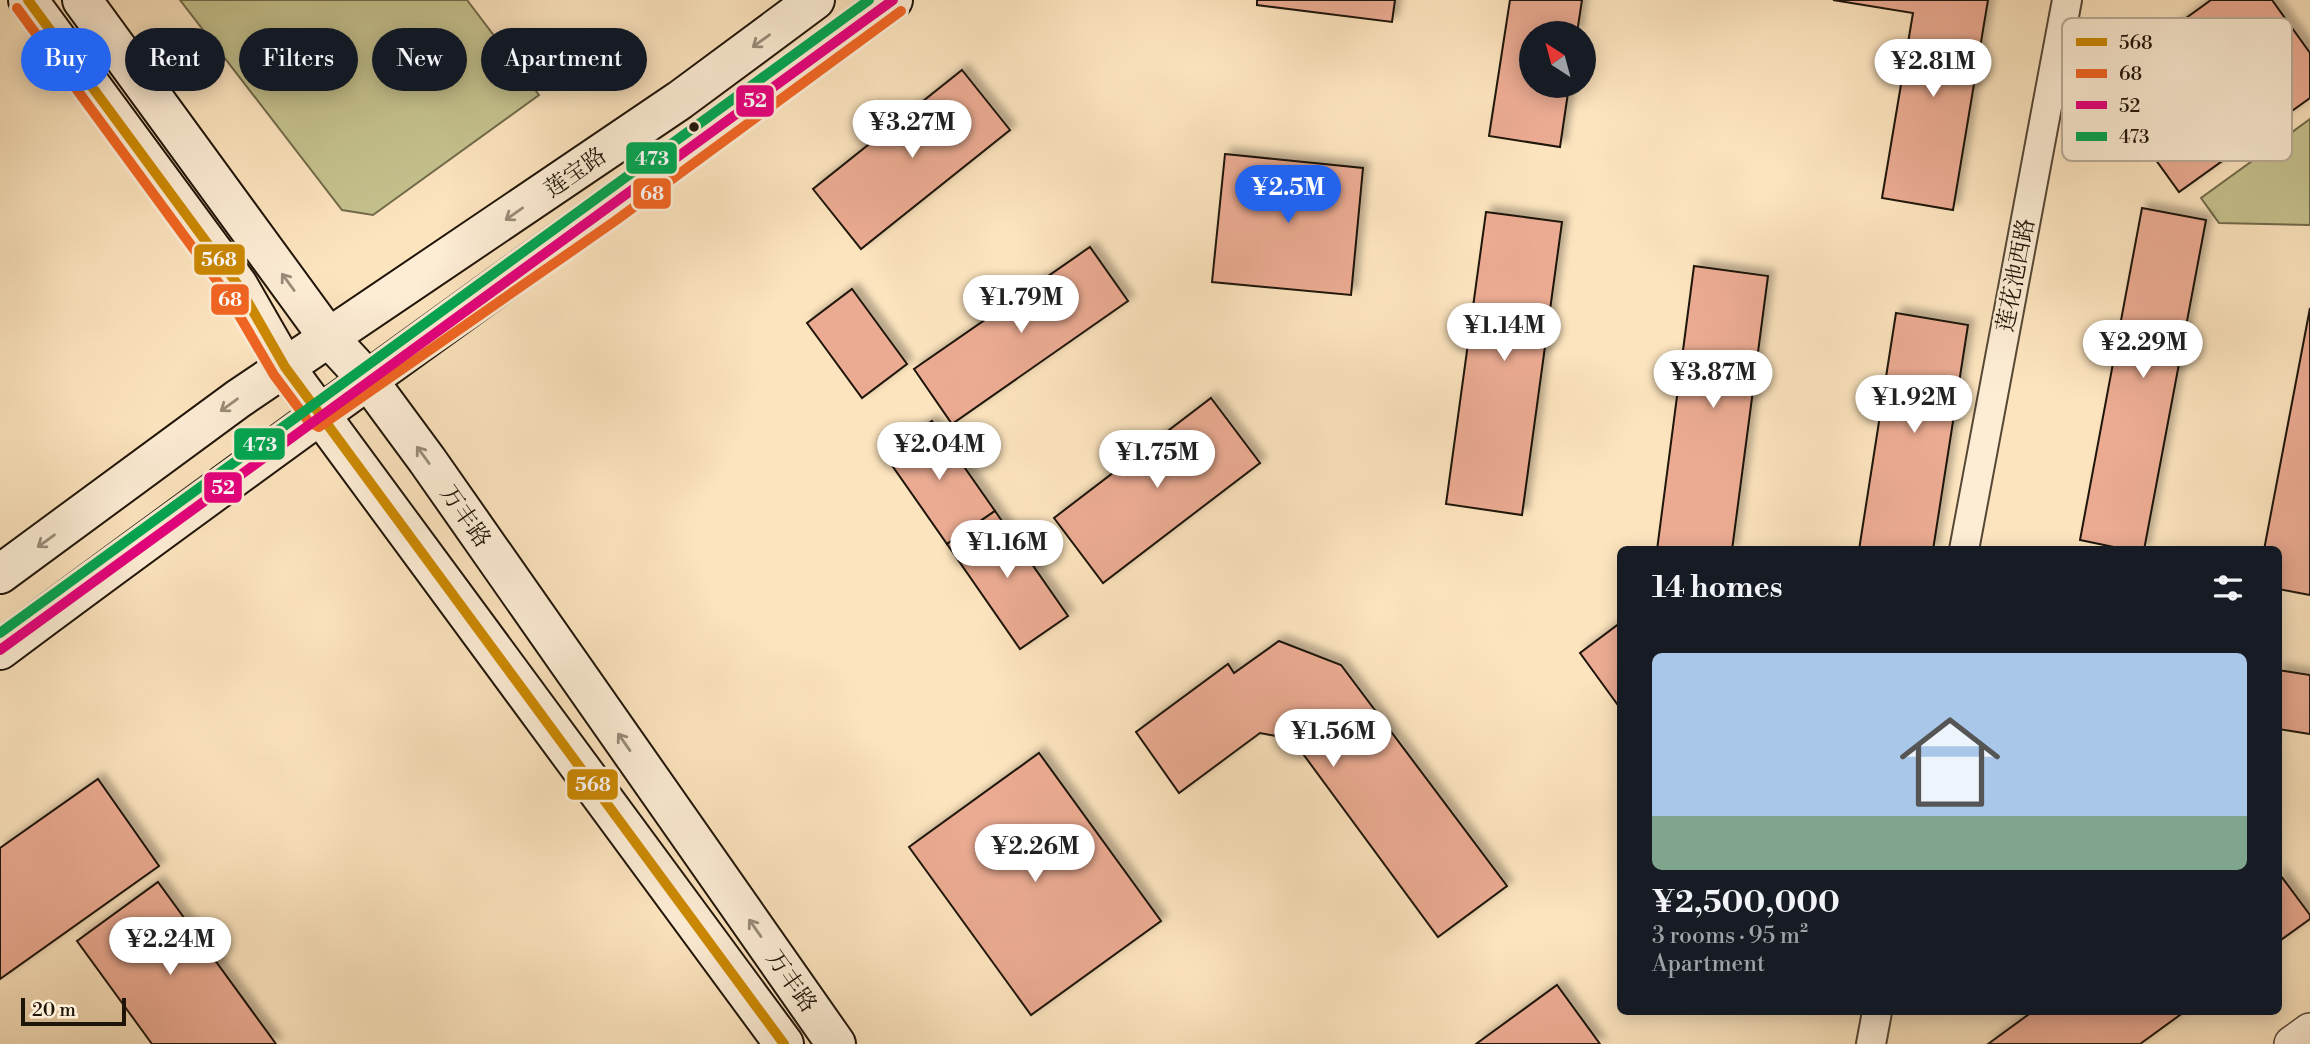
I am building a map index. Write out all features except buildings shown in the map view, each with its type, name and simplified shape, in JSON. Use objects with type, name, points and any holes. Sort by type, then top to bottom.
[{"type":"main road","name":"万丰路","points":[[28,0],[238,285],[285,367],[784,1044]]},
{"type":"main road","name":"万丰路","points":[[82,0],[328,337],[368,380],[836,1044]]},
{"type":"main road","name":"莲宝路","points":[[0,574],[285,367],[440,265],[657,116],[815,0]]},
{"type":"main road","points":[[0,650],[319,413],[893,0]]},
{"type":"street","name":"莲花池西路","points":[[2064,18],[2067,0]]},
{"type":"street","name":"莲花池西路","points":[[1965,546],[2062,27]]},
{"type":"street","points":[[1871,1044],[1876,1015]]},
{"type":"street","points":[[2292,1044],[2310,1031]]},
{"type":"shaded area","points":[[180,0],[467,0],[488,28],[481,28],[481,91],[536,91],[539,95],[373,215],[342,210],[250,91],[358,91],[358,28],[239,28],[239,76],[225,58],[225,28],[202,28]]},
{"type":"shaded area","points":[[2310,119],[2310,225],[2219,223],[2201,198],[2252,161],[2292,161],[2292,132]]},
{"type":"transit line","name":"568","points":[[28,0],[238,285],[285,367],[784,1044]]},
{"type":"transit line","name":"473","points":[[0,633],[869,0]]},
{"type":"transit line","name":"52","points":[[0,650],[893,0]]},
{"type":"transit line","name":"68","points":[[17,8],[226,293],[274,375],[309,422],[319,427],[615,221],[901,11]]}]
